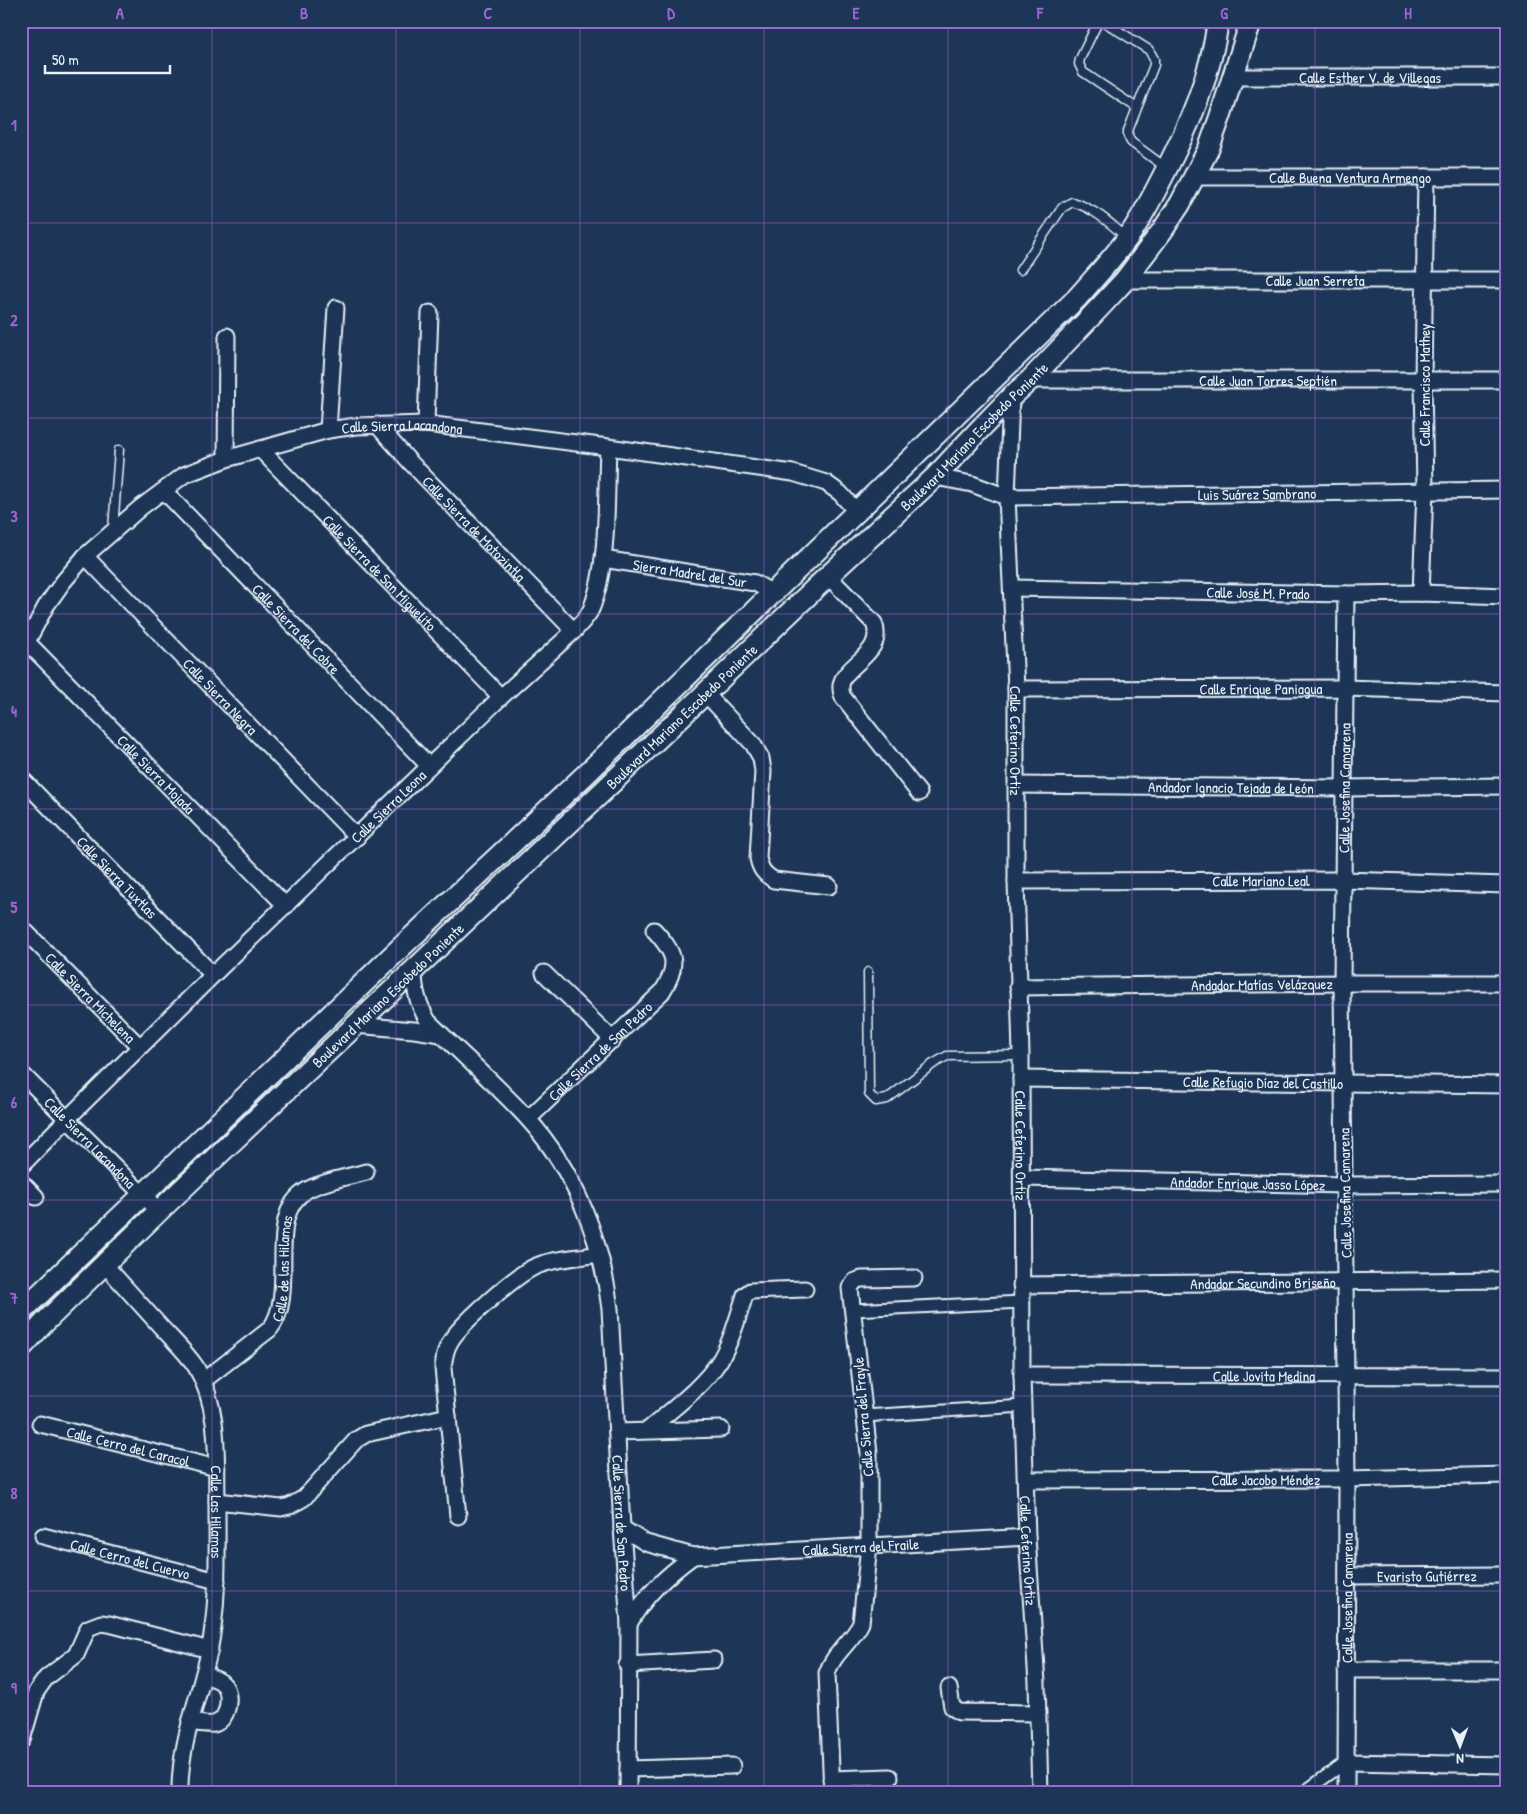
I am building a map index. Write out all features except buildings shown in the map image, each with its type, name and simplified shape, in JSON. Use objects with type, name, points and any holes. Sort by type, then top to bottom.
[{"type":"street","name":"Boulevard Mariano Escobedo Poniente","points":[[21,1312],[396,952],[583,777],[1077,298],[1101,272],[1127,238],[1145,210],[1180,143],[1196,105],[1212,50],[1218,21]]},
{"type":"street","name":"Boulevard Mariano Escobedo Poniente","points":[[21,1348],[43,1324],[159,1211],[706,694],[828,576],[935,477],[1125,280],[1162,231],[1180,204],[1194,177],[1217,125],[1251,21]]},
{"type":"street","name":"Calle Esther V. de Villegas","points":[[1232,77],[1506,77]]},
{"type":"street","name":"Calle Buena Ventura Armengo","points":[[1194,177],[1506,177]]},
{"type":"street","name":"Calle Francisco Mathey","points":[[1422,593],[1425,490],[1423,381],[1426,177]]},
{"type":"street","name":"Calle Juan Serreta","points":[[1125,280],[1506,280]]},
{"type":"street","points":[[328,430],[336,308]]},
{"type":"street","points":[[426,424],[430,313]]},
{"type":"street","points":[[226,459],[227,336]]},
{"type":"street","name":"Calle Juan Torres Septién","points":[[1030,380],[1506,380]]},
{"type":"street","name":"Calle Ceferino Ortiz","points":[[1011,397],[1007,497],[1016,689],[1016,881],[1021,1055],[1022,1375],[1027,1537],[1038,1713],[1040,1793]]},
{"type":"street","name":"Calle Sierra Lacandona","points":[[24,648],[46,606],[85,556],[140,508],[184,475],[260,448],[328,430],[356,426],[426,424],[793,473],[812,477],[826,483],[840,493],[856,511]]},
{"type":"street","name":"Calle Sierra de Motozintla","points":[[377,425],[410,462],[574,631]]},
{"type":"street","name":"Calle Sierra Leona","points":[[21,1166],[212,975],[286,906],[501,697],[574,631],[592,607],[603,560],[608,447]]},
{"type":"street","name":"Calle Sierra de San Miguelito","points":[[260,448],[501,697]]},
{"type":"street","points":[[935,477],[972,484],[1007,497]]},
{"type":"street","name":"Luis Suárez Sambrano","points":[[1007,497],[1506,490]]},
{"type":"street","name":"Calle Sierra del Cobre","points":[[164,491],[429,766]]},
{"type":"street","name":"Calle Sierra Negra","points":[[85,556],[357,837]]},
{"type":"street","name":"Sierra Madrel del Sur","points":[[603,560],[755,583],[773,593]]},
{"type":"street","points":[[828,576],[874,623],[878,631],[873,647],[845,676],[840,683],[840,691],[843,698],[919,793]]},
{"type":"street","name":"Calle José M. Prado","points":[[1012,588],[1346,594],[1422,593],[1506,596]]},
{"type":"street","name":"Calle Josefina Camarena","points":[[1346,594],[1342,983],[1348,1479],[1346,1793]]},
{"type":"street","name":"Calle Sierra Mojada","points":[[24,648],[286,906]]},
{"type":"street","name":"Calle Enrique Paniagua","points":[[1016,689],[1344,688],[1506,693]]},
{"type":"street","points":[[706,694],[753,744],[761,758],[763,771],[758,858],[760,867],[766,875],[774,880],[828,886]]},
{"type":"street","points":[[583,777],[600,794]]},
{"type":"street","name":"Calle Sierra Tuxtlas","points":[[21,778],[212,975]]},
{"type":"street","name":"Andador Ignacio Tejada de León","points":[[1016,785],[1344,788],[1506,786]]},
{"type":"street","name":"Calle Mariano Leal","points":[[1016,881],[1343,880],[1506,885]]},
{"type":"street","name":"Calle Sierra Michelena","points":[[21,927],[139,1046]]},
{"type":"street","name":"Calle Sierra de San Pedro","points":[[528,1119],[613,1040],[662,992],[670,981],[673,971],[671,952],[667,944],[654,930]]},
{"type":"street","name":"Calle Sierra de San Pedro","points":[[414,970],[414,988],[418,1005],[428,1021],[528,1119],[544,1139],[568,1176],[587,1219],[607,1278],[629,1624],[627,1665],[628,1793]]},
{"type":"street","points":[[544,973],[613,1040]]},
{"type":"street","name":"Andador Matías Velázquez","points":[[1018,987],[1506,983]]},
{"type":"street","points":[[355,1026],[441,1034]]},
{"type":"street","name":"Calle Sierra Lacandona","points":[[21,1072],[159,1211]]},
{"type":"street","name":"Calle Refugio Díaz del Castillo","points":[[1021,1079],[1344,1084],[1506,1084]]},
{"type":"street","name":"Calle de las Hilamas","points":[[203,1381],[270,1329],[277,1320],[282,1297],[284,1223],[289,1209],[297,1198],[307,1190],[366,1172]]},
{"type":"street","name":"Andador Enrique Jasso López","points":[[1022,1178],[1345,1185],[1506,1184]]},
{"type":"street","points":[[21,1182],[36,1197]]},
{"type":"street","points":[[458,1516],[443,1368],[449,1344],[456,1333],[506,1287],[532,1268],[547,1262],[599,1254]]},
{"type":"street","name":"Calle Las Hilamas","points":[[105,1265],[186,1354],[203,1381],[214,1415],[218,1539],[214,1624],[204,1675],[190,1722],[181,1767],[180,1793]]},
{"type":"street","name":"Calle Sierra del Frayle","points":[[831,1786],[828,1672],[830,1663],[861,1623],[869,1545],[869,1453],[850,1288],[855,1281],[861,1279],[914,1278]]},
{"type":"street","name":"Andador Secundino Briseño","points":[[1021,1285],[1506,1280]]},
{"type":"street","points":[[648,1430],[709,1375],[720,1361],[729,1344],[745,1295],[750,1292],[805,1289]]},
{"type":"street","points":[[852,1310],[1022,1302]]},
{"type":"street","name":"Calle Jovita Medina","points":[[1022,1375],[1506,1376]]},
{"type":"street","points":[[864,1416],[1024,1406]]},
{"type":"street","points":[[217,1501],[281,1508],[290,1506],[304,1498],[352,1444],[366,1434],[448,1416]]},
{"type":"street","name":"Calle Cerro del Caracol","points":[[40,1424],[217,1468]]},
{"type":"street","points":[[616,1432],[721,1429]]},
{"type":"street","name":"Calle Jacobo Méndez","points":[[1026,1480],[1348,1479],[1506,1475]]},
{"type":"street","name":"Calle Sierra del Fraile","points":[[622,1528],[646,1543],[693,1556],[1027,1537]]},
{"type":"street","name":"Calle Cerro del Cuervo","points":[[43,1536],[217,1582]]},
{"type":"street","points":[[629,1624],[644,1600],[656,1586],[693,1556]]},
{"type":"street","name":"Evaristo Gutiérrez","points":[[1347,1576],[1506,1575]]},
{"type":"street","points":[[22,1740],[36,1692],[40,1685],[46,1678],[76,1655],[88,1628],[94,1624],[110,1624],[210,1650]]},
{"type":"street","points":[[627,1665],[714,1660]]},
{"type":"street","points":[[1346,1670],[1506,1670]]},
{"type":"street","points":[[190,1722],[216,1723],[223,1719],[226,1712],[229,1694],[226,1687],[222,1682],[204,1675]]},
{"type":"street","points":[[949,1688],[952,1707],[959,1712],[1038,1713]]},
{"type":"street","points":[[1303,1793],[1346,1762],[1506,1765]]},
{"type":"street","points":[[628,1769],[732,1766]]},
{"type":"street","points":[[831,1786],[890,1777]]},
{"type":"lane","points":[[1137,108],[1083,72],[1080,68],[1080,59],[1098,22],[1106,23],[1149,50],[1154,59],[1154,65],[1128,136],[1131,142],[1167,168]]},
{"type":"lane","points":[[1020,270],[1062,208],[1072,202],[1084,205],[1113,225],[1127,238]]},
{"type":"lane","points":[[113,532],[119,450]]},
{"type":"lane","points":[[868,972],[869,1094],[876,1101],[887,1099],[933,1064],[947,1056],[1021,1055]]}]
